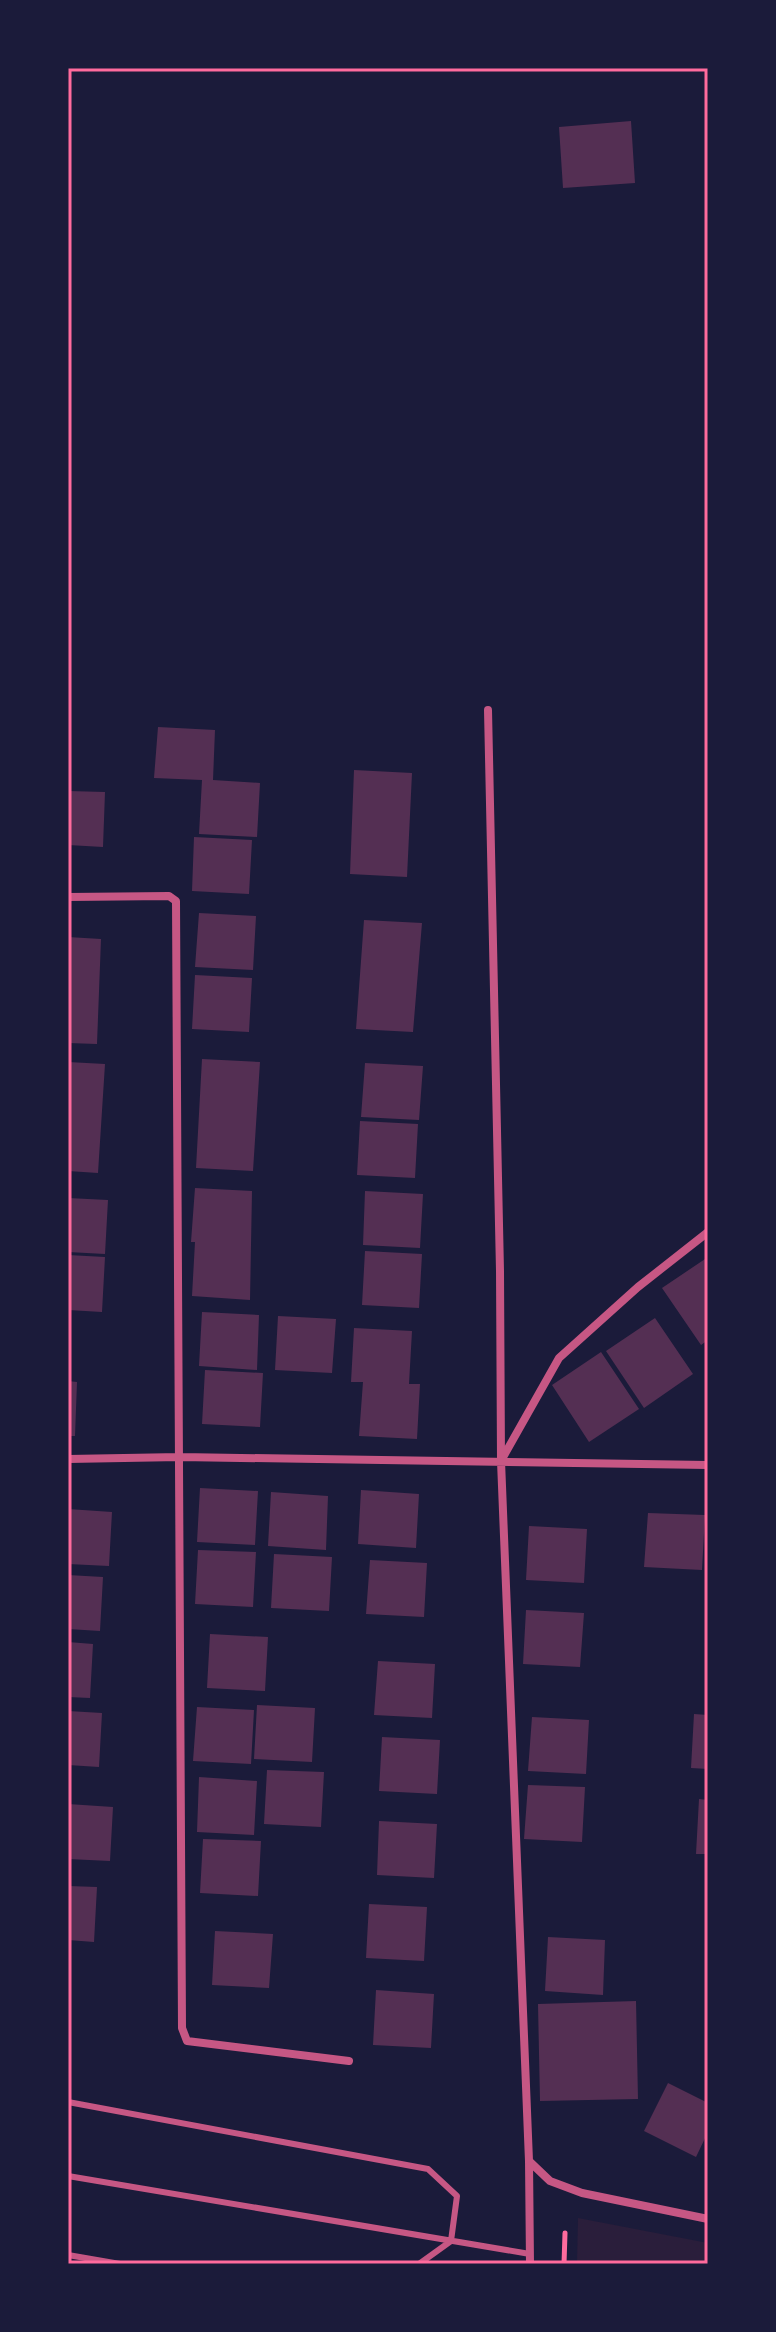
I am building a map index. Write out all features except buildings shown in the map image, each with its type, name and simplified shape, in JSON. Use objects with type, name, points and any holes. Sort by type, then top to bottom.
[{"type":"street","points":[[488,710],[501,1461],[529,2161],[530,2259]]},
{"type":"street","points":[[68,897],[169,896],[176,901],[182,2028],[187,2041],[349,2061]]},
{"type":"street","points":[[501,1461],[559,1358],[638,1287],[708,1232]]},
{"type":"street","points":[[68,1459],[180,1457],[708,1465]]},
{"type":"street","points":[[529,2161],[550,2181],[582,2193],[708,2219]]},
{"type":"lane","points":[[68,2102],[428,2169],[457,2196],[451,2241],[419,2264]]},
{"type":"lane","points":[[68,2176],[451,2241],[530,2259]]},
{"type":"lane","points":[[68,2255],[120,2264]]},
{"type":"path","points":[[564,2264],[565,2233]]},
{"type":"shaded area","points":[[578,2218],[708,2243],[708,2264],[577,2264]]}]
